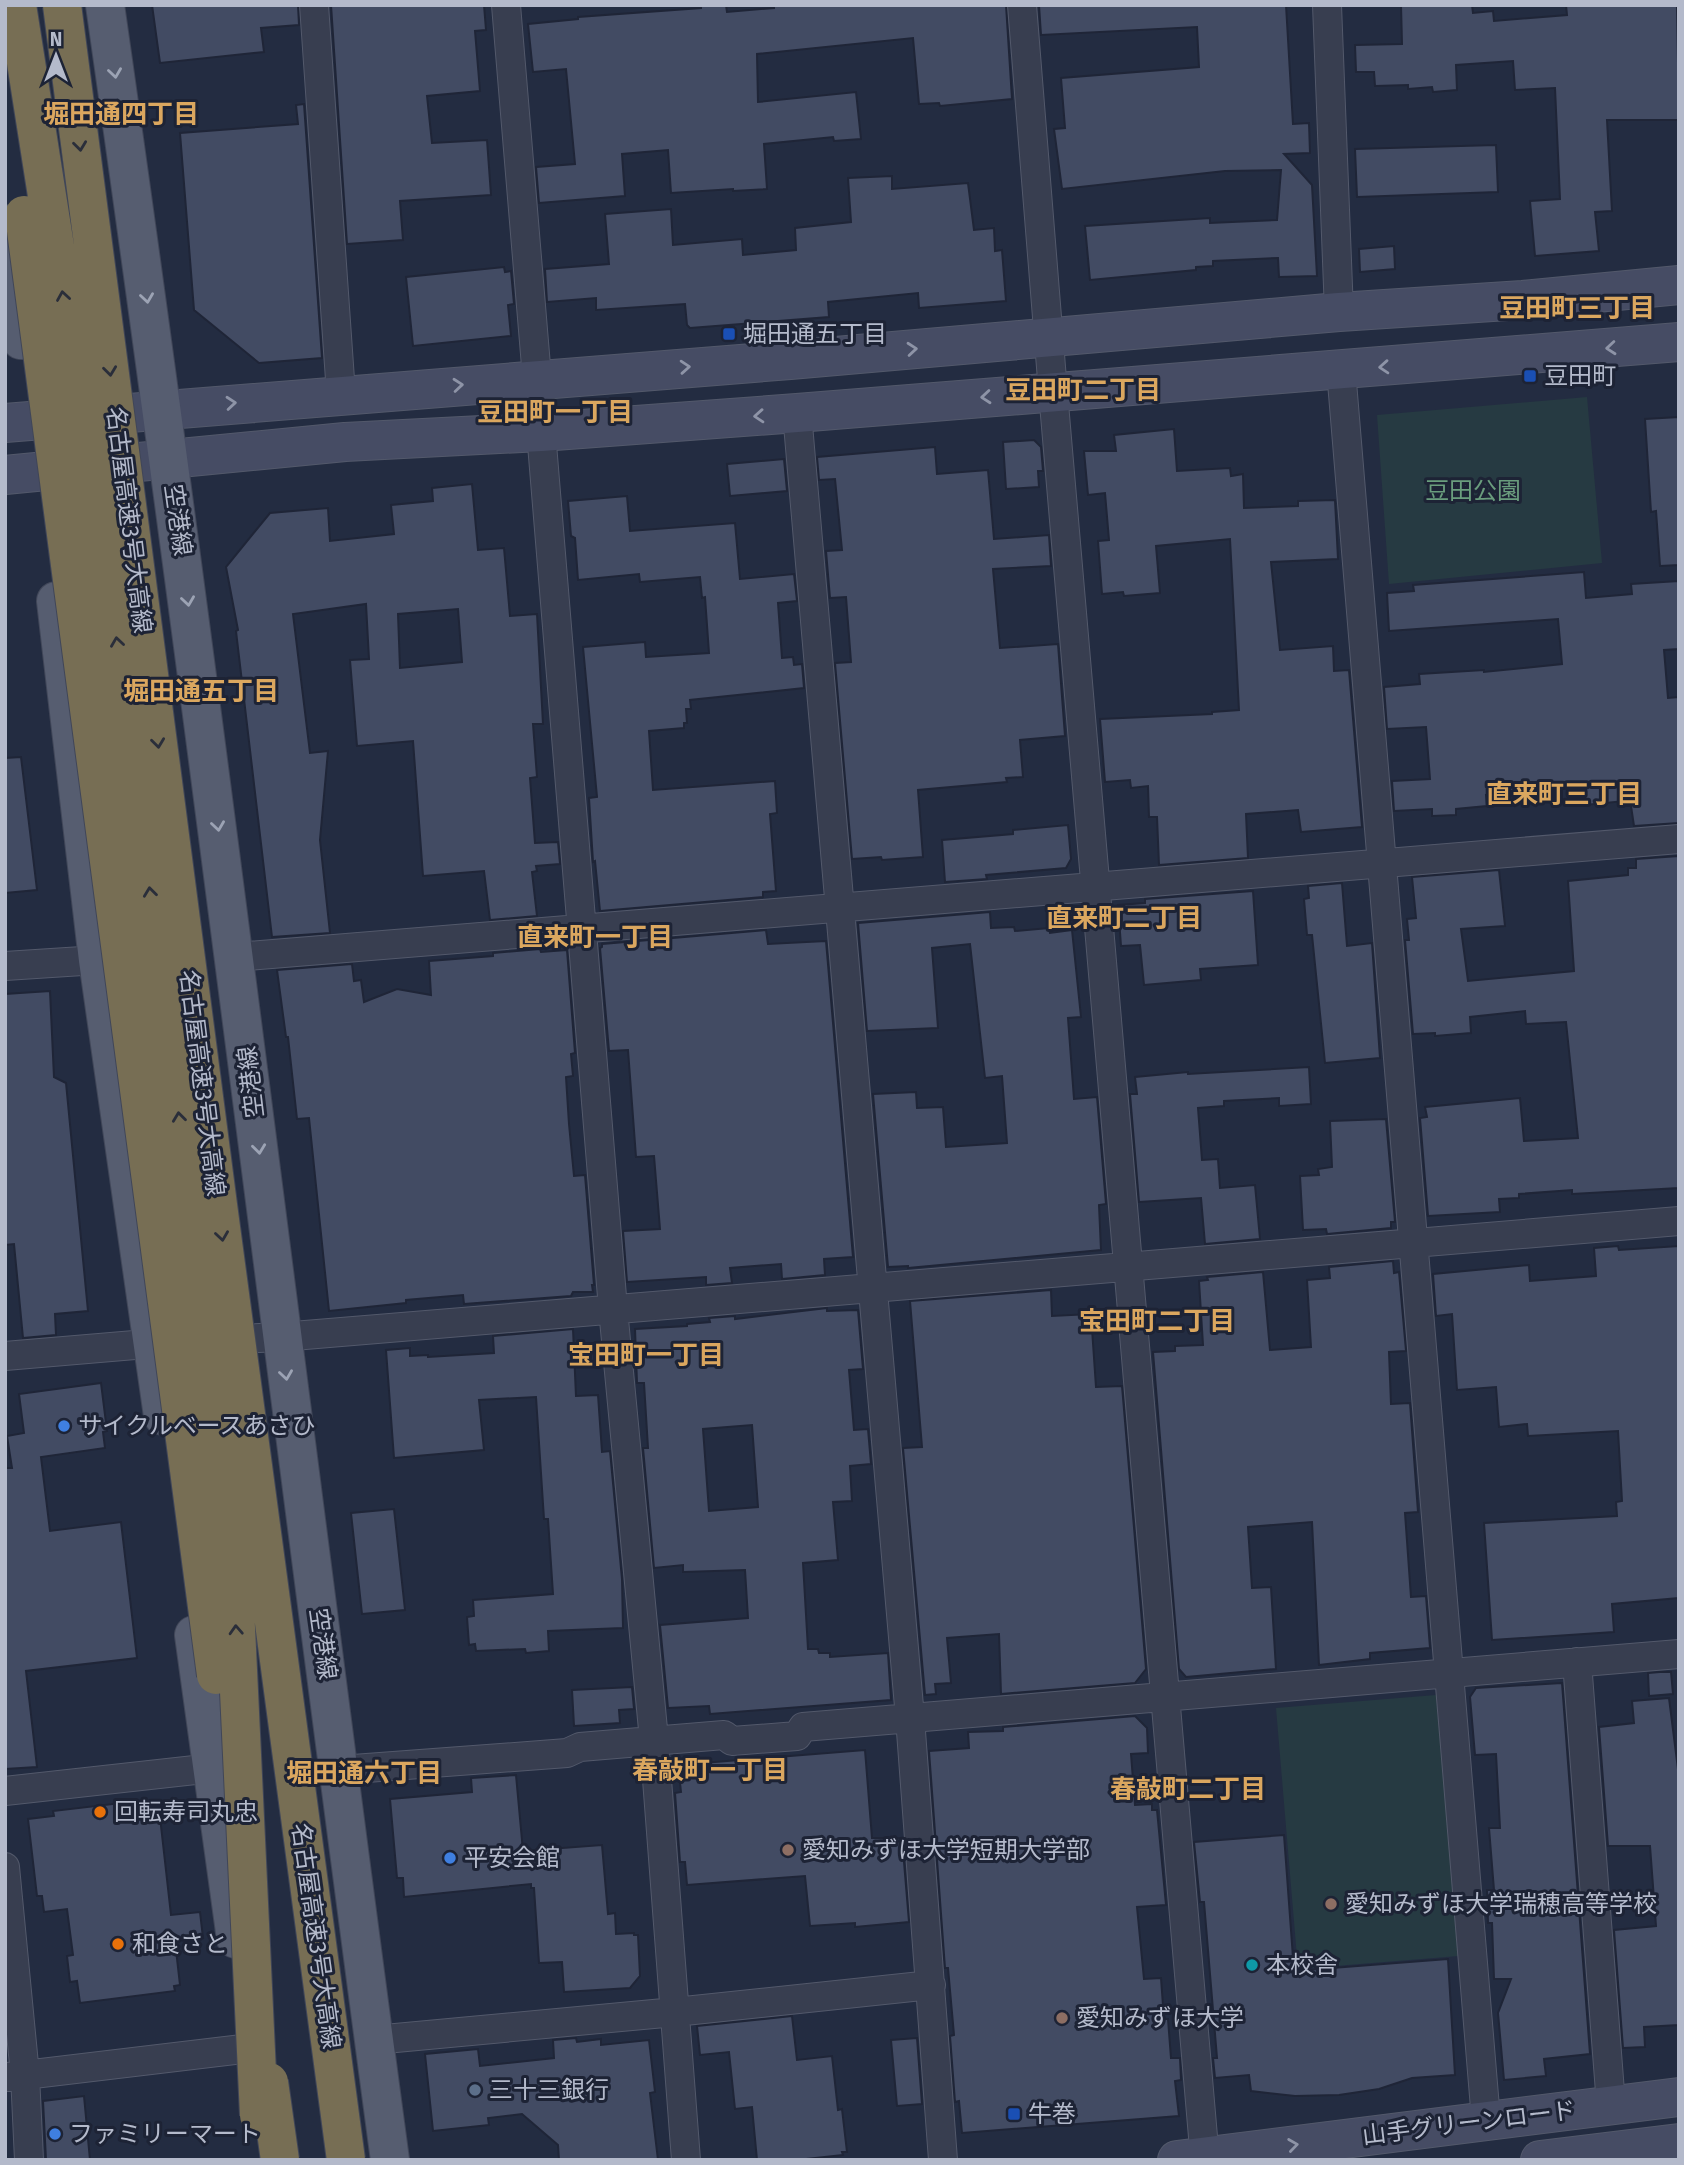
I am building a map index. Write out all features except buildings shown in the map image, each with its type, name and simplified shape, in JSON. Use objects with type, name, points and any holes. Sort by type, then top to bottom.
[{"type":"highway","points":[[17,5],[116,634],[232,1543],[259,2115]]},
{"type":"highway","name":"名古屋高速3号大高線","points":[[62,5],[216,1191],[346,2160]]},
{"type":"highway","points":[[5,71],[280,2160]]},
{"type":"main road","name":"空港線","points":[[105,5],[163,409],[236,957],[281,1337],[390,2160]]},
{"type":"main road","points":[[5,224],[23,473],[98,960],[153,1342],[265,2160]]},
{"type":"street","points":[[314,5],[341,394]]},
{"type":"street","points":[[506,5],[537,378]]},
{"type":"street","points":[[1021,5],[1165,1697],[1196,2159]]},
{"type":"street","points":[[1327,5],[1339,312]]},
{"type":"street","points":[[19,421],[1339,312],[1523,300],[1679,285]]},
{"type":"street","points":[[23,473],[345,442],[541,432],[797,413],[1679,342]]},
{"type":"street","points":[[1341,370],[1486,2120]]},
{"type":"street","points":[[797,413],[910,1718],[943,2160]]},
{"type":"street","points":[[541,432],[613,1310],[654,1740],[686,2160]]},
{"type":"street","points":[[236,957],[1679,839]]},
{"type":"street","points":[[5,966],[98,960]]},
{"type":"street","points":[[5,1356],[153,1342],[281,1337],[1679,1221]]},
{"type":"street","points":[[340,1770],[567,1753],[580,1747],[654,1740],[724,1735],[732,1741],[797,1736],[803,1727],[1679,1654]]},
{"type":"street","points":[[1577,1662],[1611,2105]]},
{"type":"street","points":[[5,1791],[213,1768]]},
{"type":"street","points":[[5,1867],[15,2076],[29,2160]]},
{"type":"street","points":[[374,2040],[931,1985]]},
{"type":"street","points":[[15,2076],[251,2048]]},
{"type":"street","name":"山手グリーンロード","points":[[1196,2159],[1679,2097]]},
{"type":"street","name":"山手グリーンロード","points":[[1540,2160],[1679,2143]]},
{"type":"green space","name":"豆田公園","points":[[1587,397],[1602,563],[1389,584],[1377,415]]},
{"type":"green space","points":[[1436,1695],[1459,1956],[1298,1969],[1276,1708]]},
{"type":"place","name":"堀田通五丁目","points":[[729,334]]},
{"type":"place","name":"豆田町","points":[[1530,376]]},
{"type":"place","name":"サイクルベースあさひ","points":[[64,1426]]},
{"type":"place","name":"回転寿司丸忠","points":[[100,1812]]},
{"type":"place","name":"愛知みずほ大学短期大学部","points":[[788,1850]]},
{"type":"place","name":"平安会館","points":[[450,1858]]},
{"type":"place","name":"愛知みずほ大学瑞穂高等学校","points":[[1331,1904]]},
{"type":"place","name":"和食さと","points":[[118,1944]]},
{"type":"place","name":"本校舎","points":[[1252,1965]]},
{"type":"place","name":"愛知みずほ大学","points":[[1062,2018]]},
{"type":"place","name":"三十三銀行","points":[[475,2090]]},
{"type":"place","name":"牛巻","points":[[1014,2114]]},
{"type":"place","name":"ファミリーマート","points":[[55,2134]]},
{"type":"district","name":"堀田通四丁目","points":[[121,114]]},
{"type":"district","name":"豆田町三丁目","points":[[1577,308]]},
{"type":"district","name":"豆田町二丁目","points":[[1083,390]]},
{"type":"district","name":"豆田町一丁目","points":[[555,412]]},
{"type":"district","name":"堀田通五丁目","points":[[201,691]]},
{"type":"district","name":"直来町三丁目","points":[[1564,794]]},
{"type":"district","name":"直来町二丁目","points":[[1124,918]]},
{"type":"district","name":"直来町一丁目","points":[[595,937]]},
{"type":"district","name":"宝田町二丁目","points":[[1157,1321]]},
{"type":"district","name":"宝田町一丁目","points":[[646,1355]]},
{"type":"district","name":"春敲町一丁目","points":[[710,1770]]},
{"type":"district","name":"堀田通六丁目","points":[[364,1773]]},
{"type":"district","name":"春敲町二丁目","points":[[1188,1789]]}]
